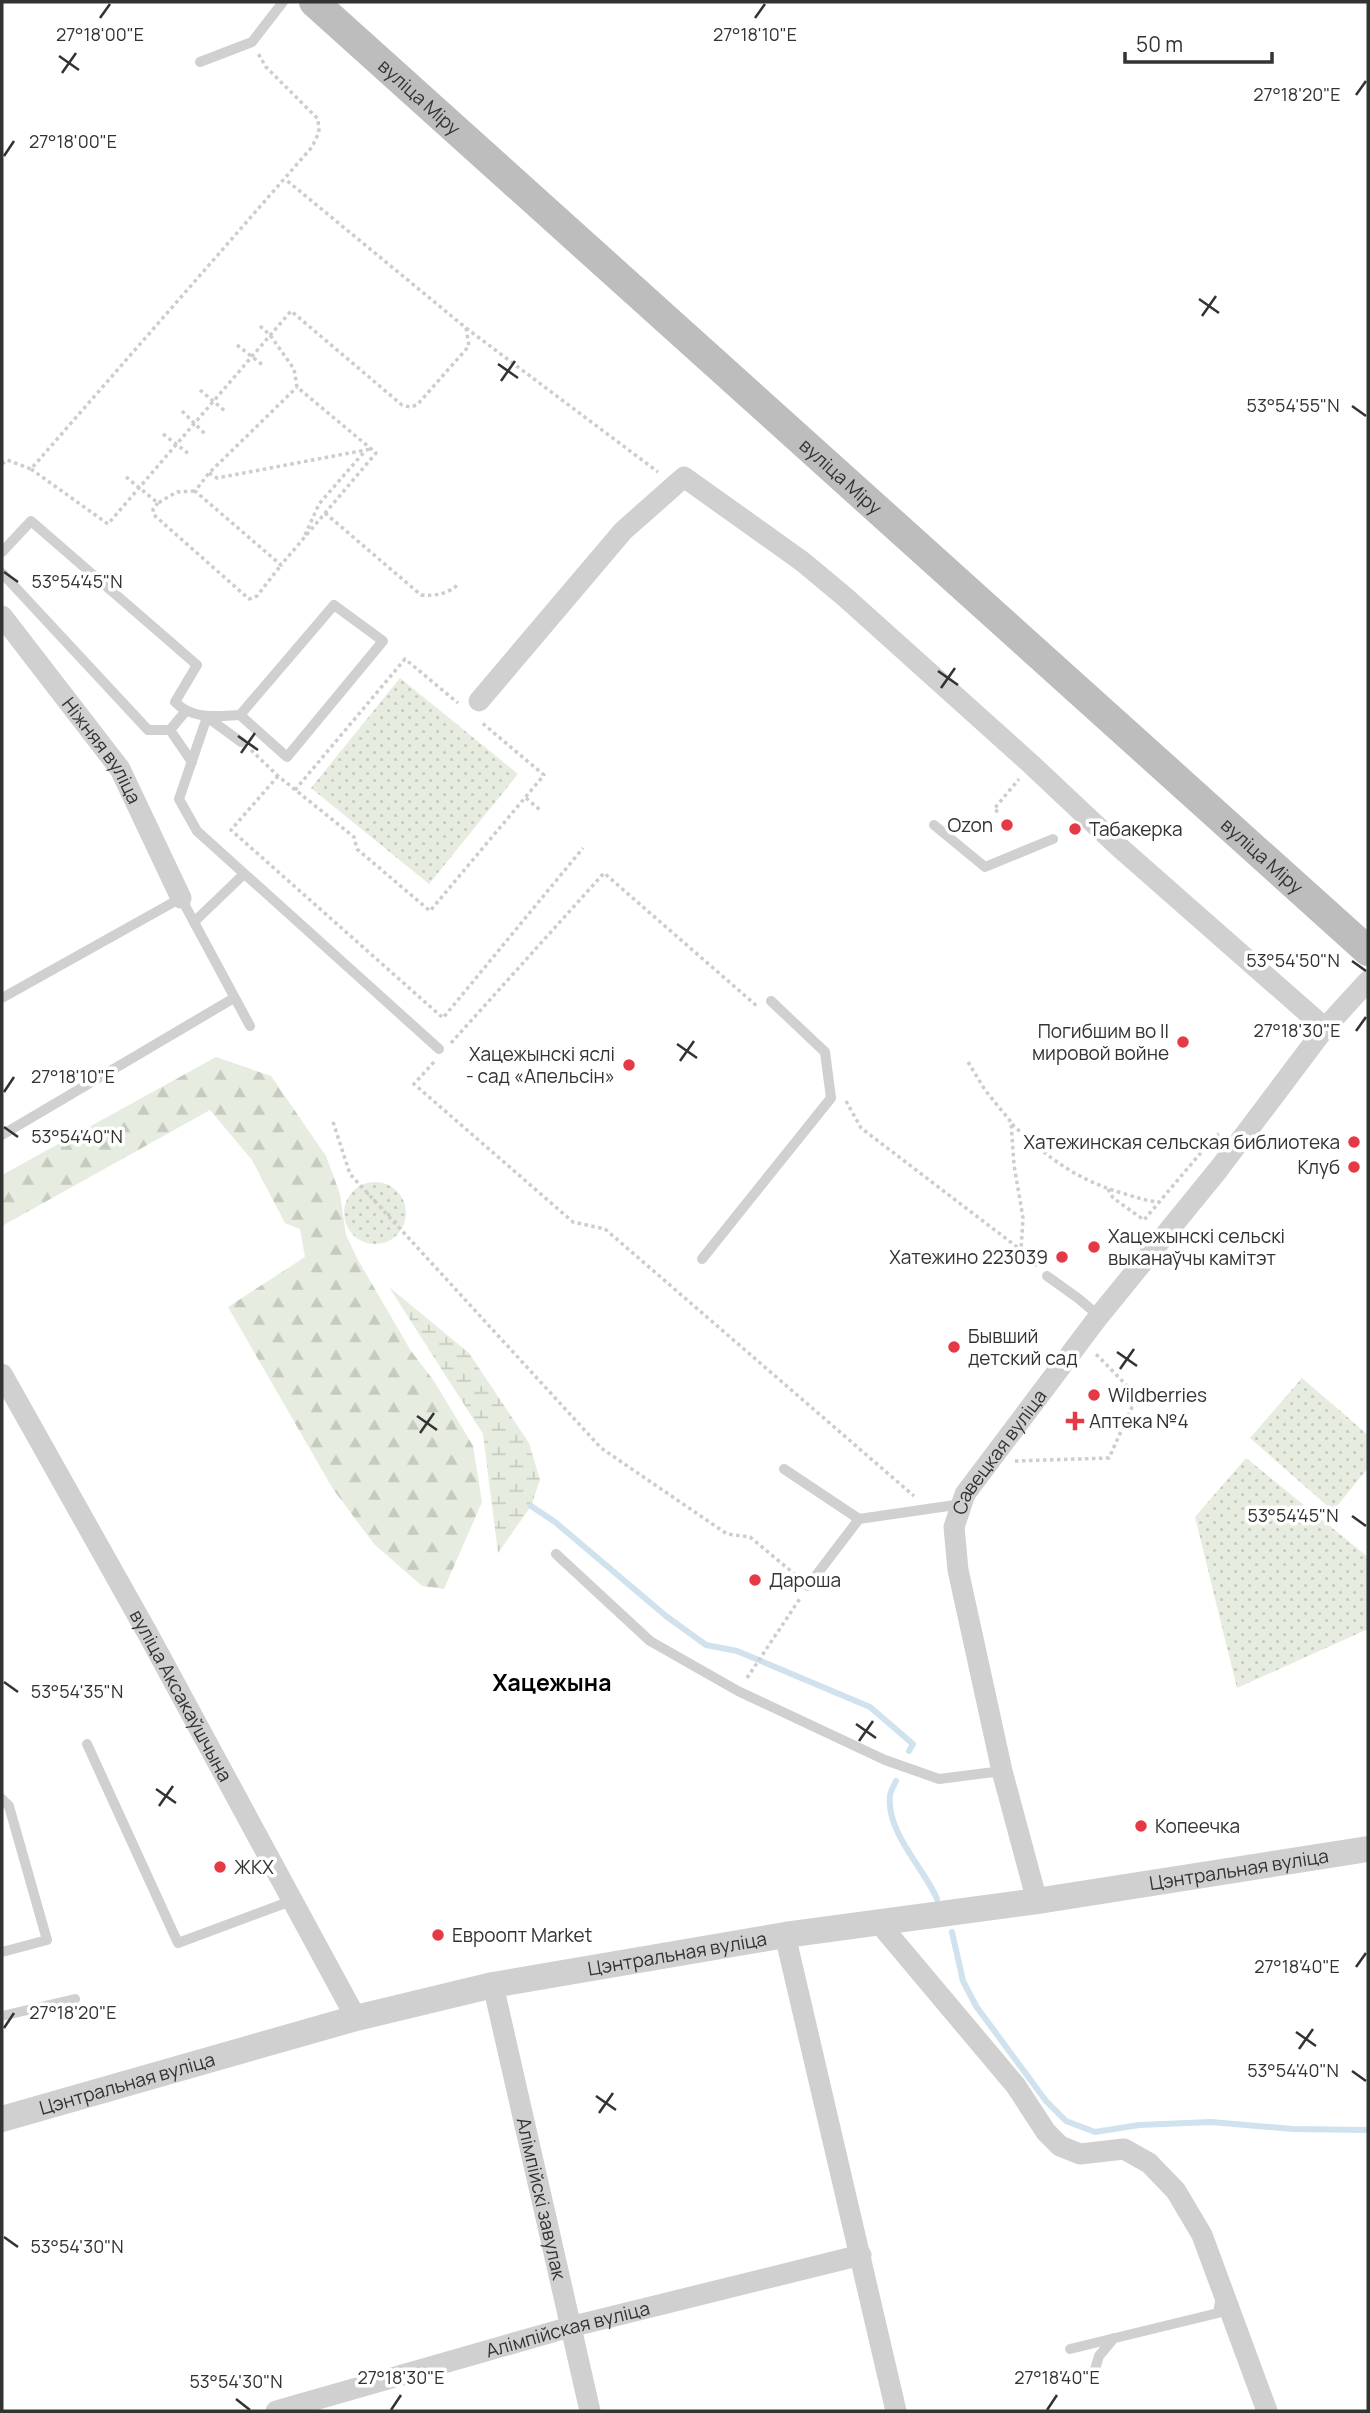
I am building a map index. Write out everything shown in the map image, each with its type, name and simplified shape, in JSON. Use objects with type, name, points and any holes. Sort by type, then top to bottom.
[{"type":"main road","name":"вуліца Міру","points":[[314,2],[1368,951]]},
{"type":"street","points":[[473,708],[623,531],[684,477],[803,562],[845,597],[1118,846],[1325,1028]]},
{"type":"street","name":"Ніжняя вуліца","points":[[2,616],[120,769],[181,898]]},
{"type":"street","name":"Савецкая вуліца","points":[[1037,1901],[1002,1771],[958,1570],[954,1527],[965,1494],[1098,1316],[1218,1170],[1325,1028],[1368,981]]},
{"type":"street","name":"вуліца Аксакаўшчына","points":[[2,1374],[148,1634],[356,2018]]},
{"type":"street","name":"Цэнтральная вуліца","points":[[2,2119],[356,2018],[493,1985],[785,1935],[1037,1901],[1368,1849]]},
{"type":"street","points":[[879,1923],[1016,2086],[1046,2132],[1060,2146],[1080,2154],[1124,2149],[1149,2163],[1176,2191],[1202,2235],[1267,2411]]},
{"type":"street","points":[[785,1935],[896,2411]]},
{"type":"street","name":"Алімпійскі завулак","points":[[493,1985],[590,2411]]},
{"type":"street","name":"Алімпійская вуліца","points":[[276,2411],[570,2327],[861,2255]]},
{"type":"lane","points":[[200,62],[252,42],[283,2]]},
{"type":"lane","points":[[2,552],[31,522],[197,666],[175,702],[185,712],[207,717],[240,715],[287,757],[383,641],[334,605],[240,715]]},
{"type":"lane","points":[[2,573],[148,730],[170,730]]},
{"type":"lane","points":[[170,730],[185,712]]},
{"type":"lane","points":[[207,717],[242,742]]},
{"type":"lane","points":[[207,717],[179,799],[197,831],[440,1051]]},
{"type":"lane","points":[[170,730],[192,762]]},
{"type":"lane","points":[[934,825],[985,867],[1053,839]]},
{"type":"lane","points":[[194,922],[244,874]]},
{"type":"lane","points":[[2,998],[181,898],[250,1026]]},
{"type":"lane","points":[[2,1135],[234,998]]},
{"type":"lane","points":[[702,1259],[831,1098],[825,1052],[771,1001]]},
{"type":"lane","points":[[1047,1276],[1098,1316]]},
{"type":"lane","points":[[784,1469],[859,1519],[962,1504]]},
{"type":"lane","points":[[808,1586],[859,1519]]},
{"type":"lane","points":[[556,1554],[650,1640],[738,1691],[885,1760],[939,1779],[1002,1771]]},
{"type":"lane","points":[[87,1744],[178,1943],[291,1901]]},
{"type":"lane","points":[[2,1799],[9,1806],[47,1940],[2,1952]]},
{"type":"lane","points":[[2,2016],[75,1999]]},
{"type":"lane","points":[[1070,2348],[1218,2313],[1223,2290]]},
{"type":"lane","points":[[1093,2376],[1099,2356],[1114,2338]]},
{"type":"path","points":[[31,469],[312,147],[319,132],[318,119],[293,91],[266,67],[252,42]]},
{"type":"path","points":[[2,464],[7,460],[31,469],[108,524],[291,311],[402,405],[417,405],[469,346],[466,328],[285,179]]},
{"type":"path","points":[[260,326],[270,335],[294,369],[298,387],[376,453],[257,596],[249,598],[154,515],[153,509],[177,492],[195,491],[281,565]]},
{"type":"path","points":[[237,345],[264,366]]},
{"type":"path","points":[[195,491],[209,473],[298,387]]},
{"type":"path","points":[[200,390],[225,411]]},
{"type":"path","points":[[182,411],[205,434]]},
{"type":"path","points":[[163,433],[189,454]]},
{"type":"path","points":[[209,473],[217,478],[372,449]]},
{"type":"path","points":[[302,540],[319,504],[365,450]]},
{"type":"path","points":[[126,478],[158,503]]},
{"type":"path","points":[[325,513],[421,595],[449,593],[459,584]]},
{"type":"path","points":[[242,742],[278,776],[295,790],[354,837],[357,849],[430,911],[544,775],[473,708],[405,659],[295,790]]},
{"type":"path","points":[[278,776],[231,830],[443,1018],[583,848]]},
{"type":"path","points":[[998,812],[994,809],[1019,779]]},
{"type":"path","points":[[526,798],[540,810]]},
{"type":"path","points":[[450,1044],[604,873],[766,1014]]},
{"type":"path","points":[[440,1051],[414,1084],[573,1223],[605,1229],[929,1509]]},
{"type":"path","points":[[968,1062],[985,1090],[1011,1122],[1044,1154],[1063,1167],[1108,1189],[1159,1202]]},
{"type":"path","points":[[827,1068],[861,1128],[1021,1250],[1047,1276]]},
{"type":"path","points":[[333,1122],[350,1174],[601,1448],[727,1534],[750,1537],[808,1586],[738,1691]]},
{"type":"path","points":[[1011,1122],[1014,1165],[1023,1218],[1021,1250]]},
{"type":"path","points":[[1108,1189],[1113,1198],[1144,1220],[1215,1136]]},
{"type":"path","points":[[989,1462],[1109,1458],[1137,1396],[1082,1339]]},
{"type":"green space","points":[[400,678],[518,774],[429,884],[311,788]]},
{"type":"green space","points":[[216,1057],[271,1076],[326,1156],[340,1194],[346,1235],[358,1260],[411,1351],[434,1381],[473,1446],[482,1502],[444,1589],[422,1586],[374,1544],[333,1489],[228,1307],[305,1257],[300,1229],[285,1223],[252,1160],[210,1110],[2,1226],[2,1175]]},
{"type":"green space","points":[[369,1182],[381,1182],[397,1191],[404,1201],[404,1225],[397,1235],[381,1244],[369,1244],[358,1239],[349,1230],[344,1219],[344,1207],[349,1196],[358,1187]]},
{"type":"green space","points":[[389,1287],[469,1353],[529,1443],[540,1480],[531,1506],[498,1553],[483,1434]]},
{"type":"green space","points":[[1302,1378],[1368,1435],[1368,1468],[1333,1511],[1250,1438]]},
{"type":"green space","points":[[1246,1458],[1368,1557],[1368,1629],[1237,1688],[1195,1517]]},
{"type":"waterway","points":[[531,1506],[555,1522],[666,1616],[706,1645],[737,1651],[870,1707],[913,1744],[909,1751]]},
{"type":"waterway","points":[[896,1781],[890,1796],[894,1823],[937,1899]]},
{"type":"waterway","points":[[952,1932],[963,1981],[976,2006],[1046,2101],[1066,2121],[1095,2132],[1139,2125],[1211,2122],[1293,2129],[1368,2130]]},
{"type":"place","name":"Ozon","points":[[1007,825]]},
{"type":"place","name":"Табакерка","points":[[1075,829]]},
{"type":"place","name":"Погибшим во II мировой войне","points":[[1183,1042]]},
{"type":"place","name":"Хацежынскі яслі - сад «Апельсін»","points":[[629,1065]]},
{"type":"place","name":"Хатежинская сельская библиотека","points":[[1354,1142]]},
{"type":"place","name":"Клуб","points":[[1354,1167]]},
{"type":"place","name":"Хацежынскі сельскі выканаўчы камітэт","points":[[1094,1247]]},
{"type":"place","name":"Хатежино 223039","points":[[1062,1257]]},
{"type":"place","name":"Бывший детский сад","points":[[954,1347]]},
{"type":"place","name":"Wildberries","points":[[1094,1395]]},
{"type":"place","name":"Аптека №4","points":[[1075,1421]]},
{"type":"place","name":"Дароша","points":[[755,1580]]},
{"type":"place","name":"Копеечка","points":[[1141,1826]]},
{"type":"place","name":"ЖКХ","points":[[220,1867]]},
{"type":"place","name":"Евроопт Market","points":[[438,1935]]},
{"type":"district","name":"Хацежына","points":[[552,1683]]}]
